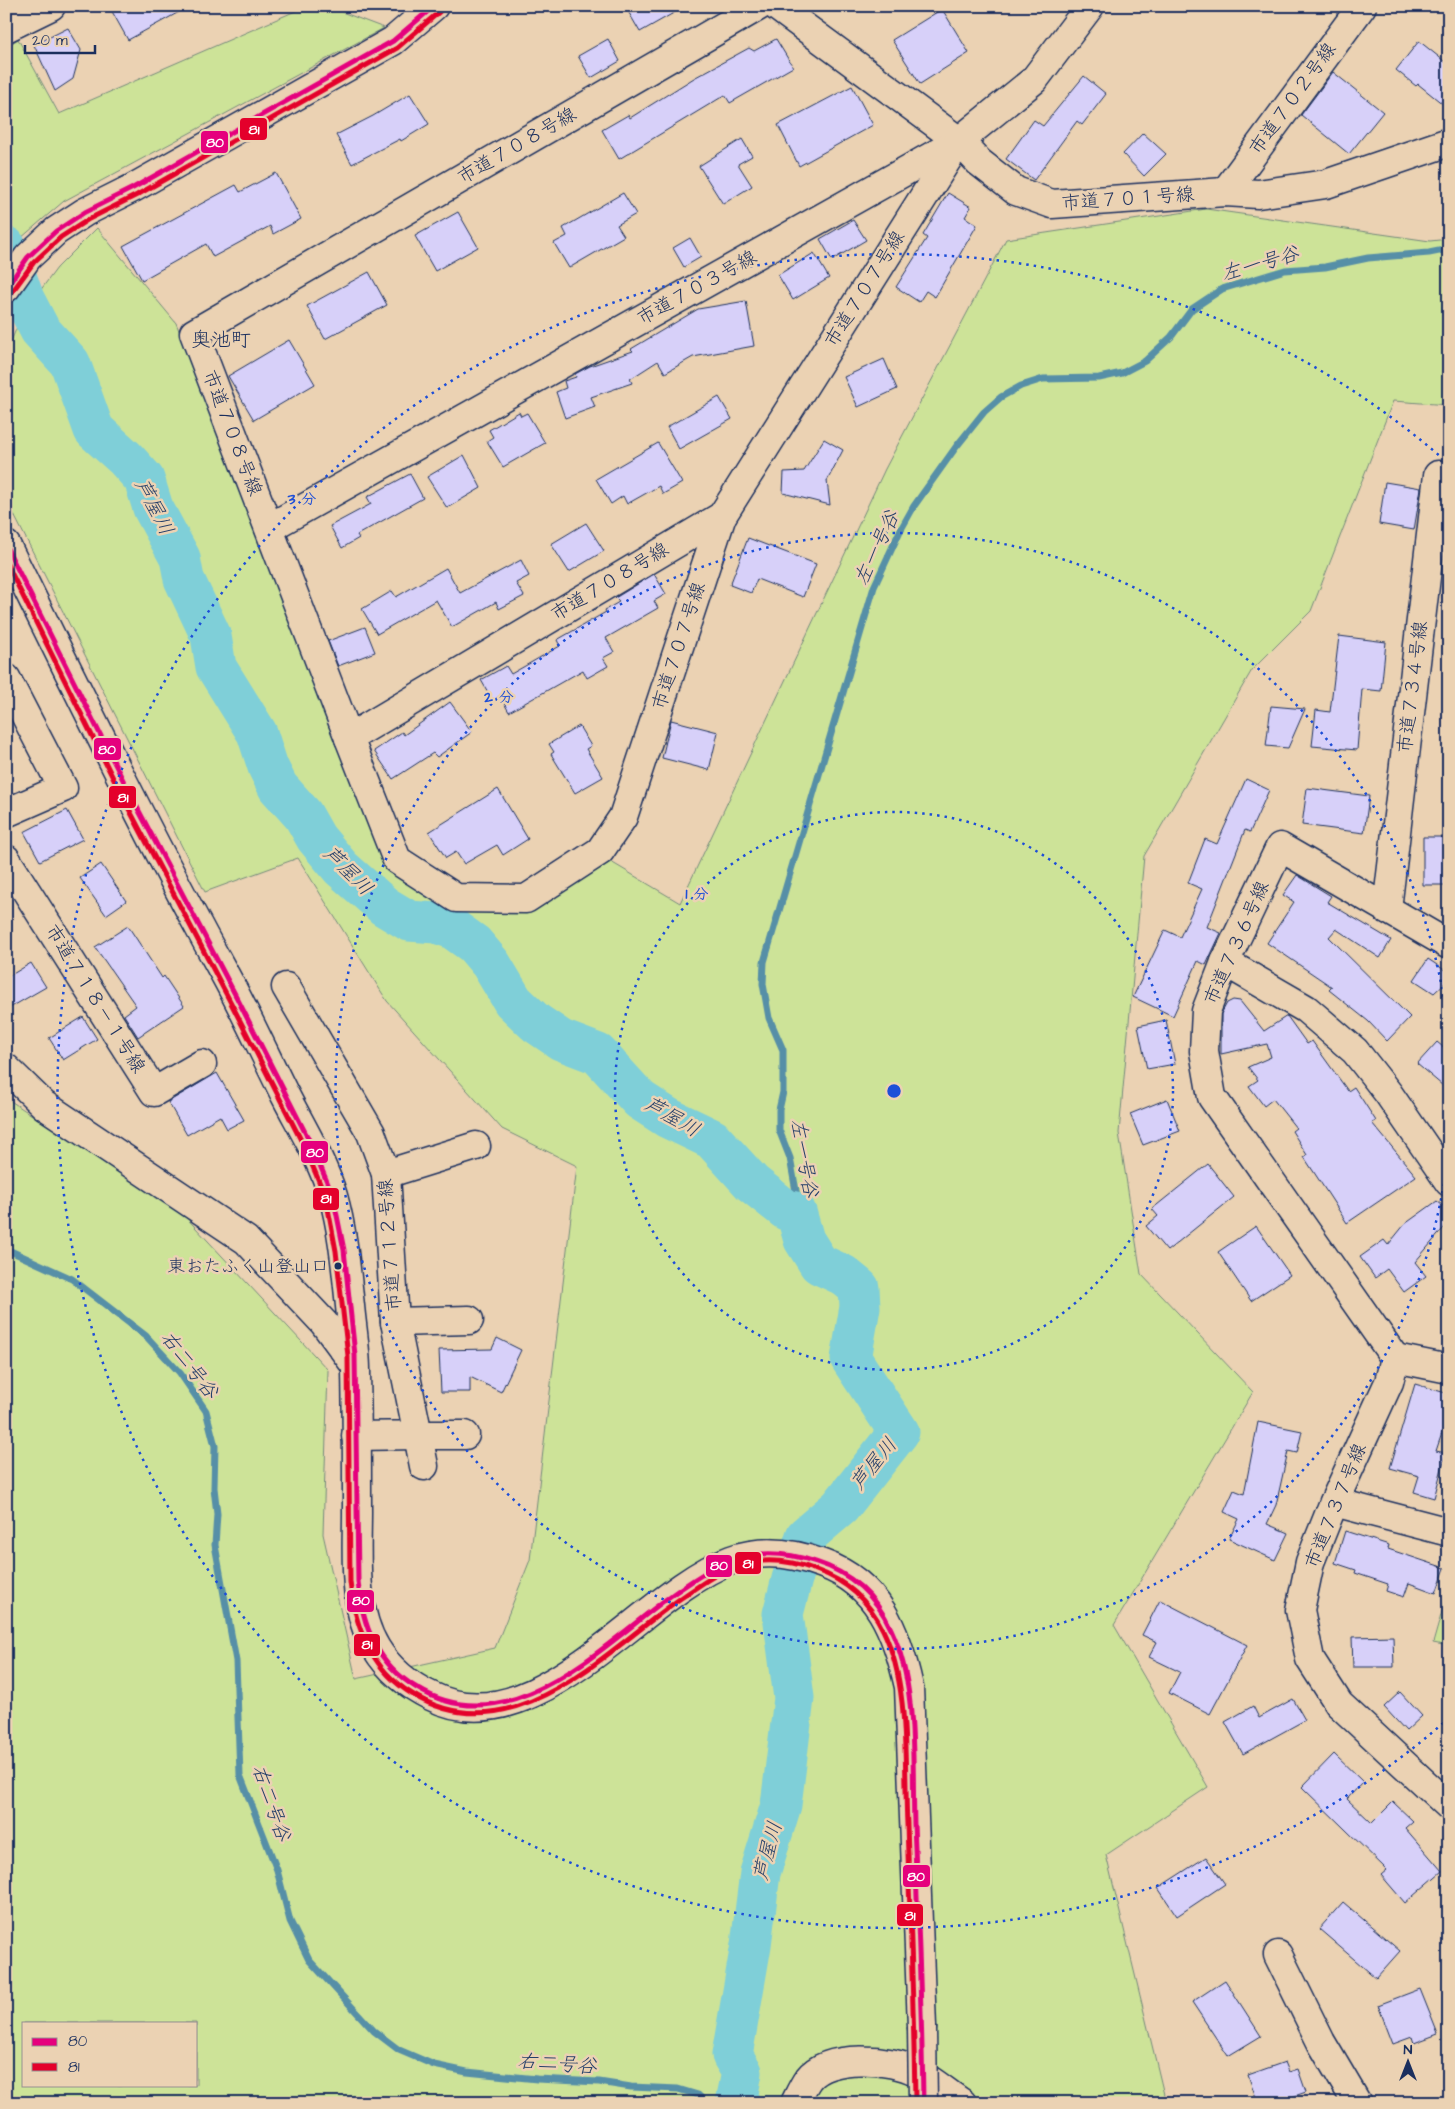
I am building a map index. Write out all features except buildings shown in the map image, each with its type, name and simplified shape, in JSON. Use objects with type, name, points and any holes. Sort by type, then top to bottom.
[{"type":"street","points":[[6,28],[51,6]]},
{"type":"street","points":[[6,288],[28,257],[56,231],[84,212],[133,188],[393,41],[434,6]]},
{"type":"street","name":"市道７０８号線","points":[[722,516],[350,738],[194,334],[759,6]]},
{"type":"street","name":"市道７０１号線","points":[[776,6],[959,141],[980,162],[1016,191],[1052,204],[1225,192],[1258,194],[1326,184],[1449,142]]},
{"type":"street","name":"市道７０３号線","points":[[269,528],[959,141],[1034,80],[1090,6]]},
{"type":"street","name":"市道７０２号線","points":[[1225,192],[1362,6]]},
{"type":"street","name":"市道７０７号線","points":[[350,738],[397,860],[456,898],[526,898],[600,851],[623,816],[722,516],[959,141]]},
{"type":"street","name":"市道７３４号線","points":[[1387,909],[1438,475],[1449,476]]},
{"type":"street","points":[[6,546],[132,798],[231,984],[317,1153],[331,1190],[344,1252],[356,1366],[357,1568],[365,1624],[380,1653],[398,1676],[418,1690],[444,1703],[474,1707],[500,1705],[520,1700],[561,1678],[687,1585],[732,1560],[756,1555],[782,1554],[807,1558],[831,1566],[864,1589],[885,1614],[894,1633],[909,1687],[922,2027],[923,2103]]},
{"type":"street","points":[[6,678],[62,788],[6,813]]},
{"type":"street","name":"市道７３６号線","points":[[1395,1358],[1212,1097],[1204,1051],[1206,1012],[1225,962],[1280,848],[1449,946]]},
{"type":"street","name":"市道７１８－１号線","points":[[6,859],[154,1092],[202,1064]]},
{"type":"street","points":[[1225,962],[1306,1009],[1355,1051],[1388,1094],[1449,1182]]},
{"type":"street","name":"市道７１２号線","points":[[286,988],[371,1133],[386,1174],[395,1322],[424,1466]]},
{"type":"street","points":[[6,1068],[44,1105],[246,1240],[324,1323],[356,1366]]},
{"type":"street","points":[[386,1174],[476,1146]]},
{"type":"street","points":[[395,1322],[470,1320]]},
{"type":"street","points":[[1395,1358],[1449,1369]]},
{"type":"street","name":"市道７３７号線","points":[[1395,1358],[1389,1382],[1334,1502],[1310,1562],[1300,1610],[1310,1658],[1339,1704],[1449,1806]]},
{"type":"street","points":[[356,1436],[465,1435]]},
{"type":"street","points":[[1334,1502],[1449,1532]]},
{"type":"street","points":[[1278,1955],[1321,2042],[1357,2103]]},
{"type":"street","points":[[795,2103],[809,2078],[831,2064],[861,2060],[892,2064],[916,2071],[962,2103]]},
{"type":"green space","points":[[307,6],[326,6],[384,28],[64,201],[6,251],[6,47],[18,39],[59,114]]},
{"type":"green space","points":[[1206,209],[1430,241],[1449,239],[1449,405],[1393,401],[1311,611],[1252,670],[1144,856],[1119,1133],[1141,1274],[1253,1392],[1114,1625],[1208,1787],[1106,1855],[1166,2103],[6,2103],[6,1098],[182,1213],[328,1370],[323,1534],[356,1679],[495,1648],[530,1560],[577,1166],[502,1129],[387,1001],[298,858],[205,892],[6,499],[6,353],[22,315],[57,268],[97,228],[176,323],[392,870],[528,910],[611,862],[680,903],[885,469],[1006,239]]},
{"type":"green space","points":[[1449,1587],[1449,1646],[1433,1643]]},
{"type":"waterway","name":"芦屋川","points":[[6,247],[24,299],[40,330],[70,363],[94,430],[125,458],[144,479],[153,508],[180,558],[184,579],[211,636],[216,667],[257,733],[268,767],[278,787],[303,815],[316,838],[341,868],[384,906],[409,921],[436,923],[453,929],[474,944],[491,964],[513,1001],[536,1023],[561,1040],[598,1054],[640,1100],[668,1118],[712,1139],[752,1183],[786,1210],[796,1212],[804,1240],[819,1264],[843,1275],[859,1288],[860,1307],[851,1359],[899,1432],[840,1507],[806,1536],[783,1614],[794,1698],[781,1805],[760,1873],[751,1945],[732,2055],[742,2072],[736,2103]]},
{"type":"waterway","name":"左一号谷","points":[[796,1212],[798,1202],[790,1158],[779,1130],[779,1110],[783,1092],[783,1050],[769,1018],[763,984],[764,962],[874,587],[914,506],[956,447],[984,412],[1001,397],[1021,386],[1043,379],[1099,378],[1122,373],[1145,361],[1171,337],[1192,309],[1222,289],[1285,270],[1325,267],[1368,258],[1429,253],[1449,249]]},
{"type":"waterway","name":"右二号谷","points":[[6,1249],[72,1279],[146,1336],[180,1373],[206,1411],[215,1446],[214,1488],[217,1514],[215,1545],[236,1661],[240,1775],[277,1870],[290,1921],[309,1960],[374,2031],[399,2050],[434,2065],[467,2072],[537,2079],[678,2089],[698,2095],[706,2103]]},
{"type":"transit line","name":"80","points":[[6,288],[28,257],[56,231],[85,212],[133,188],[393,41],[434,6]]},
{"type":"transit line","name":"81","points":[[12,292],[34,262],[61,237],[89,219],[137,195],[397,48],[439,12]]},
{"type":"transit line","name":"80","points":[[6,546],[126,786],[311,1144],[333,1196],[344,1250],[355,1355],[358,1581],[363,1613],[374,1642],[391,1667],[417,1688],[452,1703],[487,1705],[521,1697],[555,1681],[587,1660],[684,1587],[724,1563],[742,1557],[760,1554],[798,1557],[840,1572],[861,1587],[878,1606],[891,1629],[900,1651],[910,1700],[923,2103]]},
{"type":"transit line","name":"81","points":[[6,562],[119,790],[305,1148],[326,1198],[336,1251],[348,1356],[350,1582],[352,1599],[361,1631],[376,1660],[398,1684],[412,1694],[449,1710],[486,1713],[521,1705],[556,1689],[589,1668],[695,1588],[718,1574],[742,1564],[761,1561],[780,1561],[798,1564],[838,1580],[856,1593],[871,1610],[883,1630],[892,1652],[902,1699],[915,2103]]},
{"type":"place","name":"東おたふく山登山口","points":[[338,1266]]},
{"type":"district","name":"奥池町","points":[[221,340]]}]
